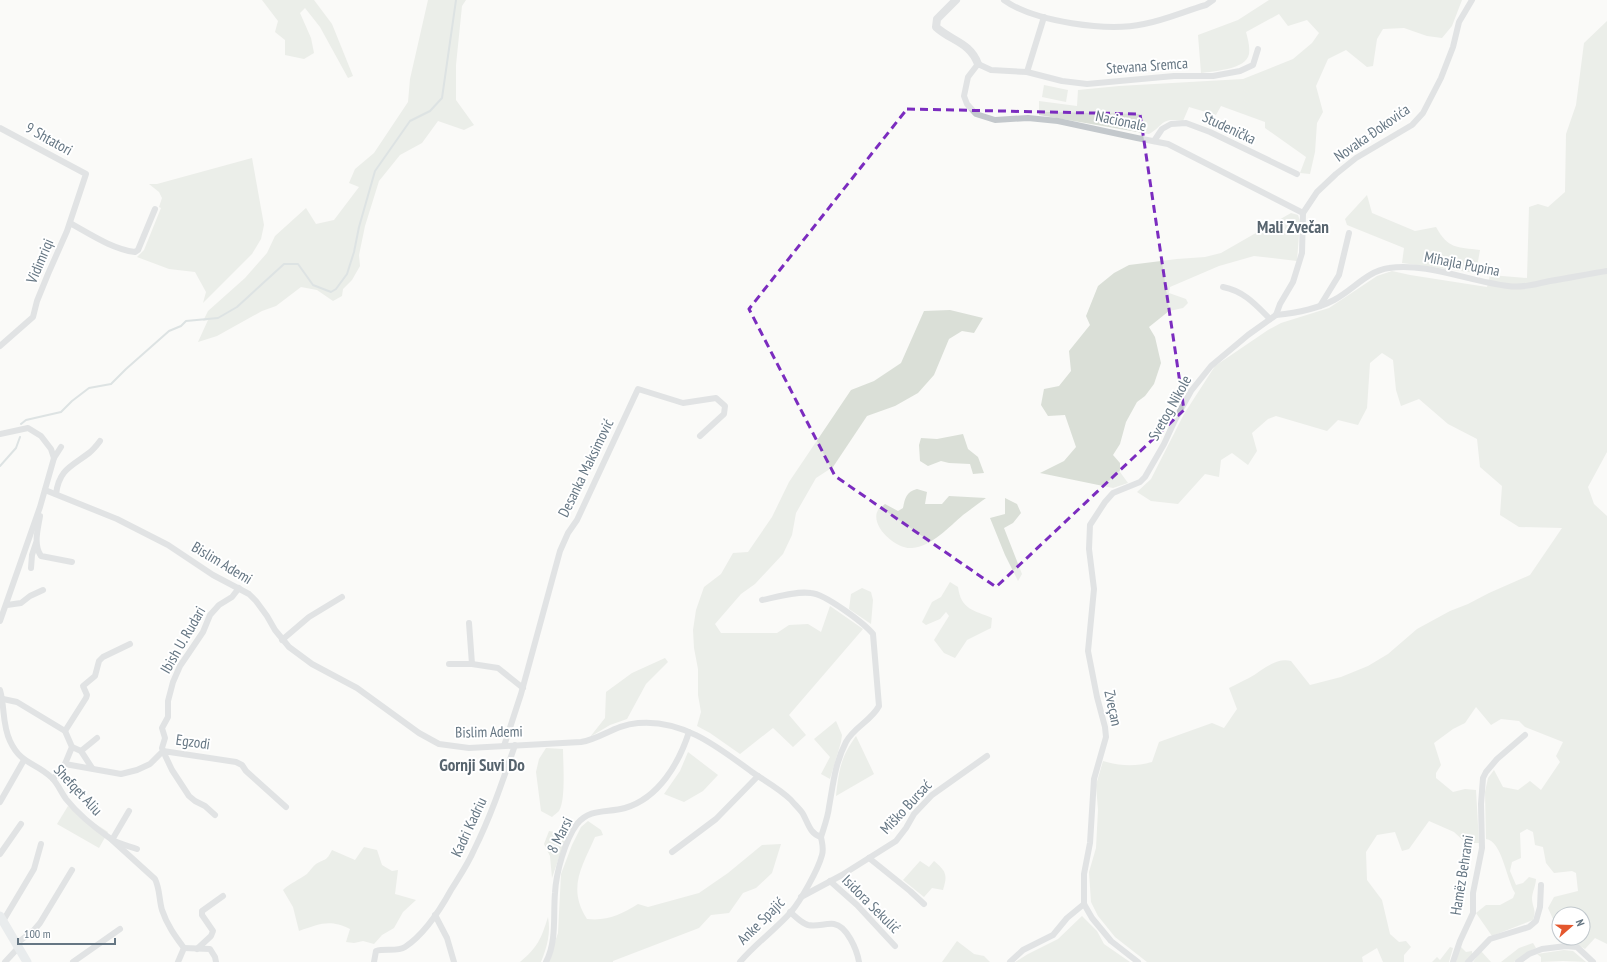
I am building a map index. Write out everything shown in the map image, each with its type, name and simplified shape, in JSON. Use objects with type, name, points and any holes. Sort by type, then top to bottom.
[{"type":"main road","points":[[1,918],[27,962]]},
{"type":"street","points":[[956,0],[936,19],[936,27],[972,52],[978,64]]},
{"type":"street","points":[[1004,0],[1009,4],[1044,17],[1071,23],[1123,27],[1144,24],[1206,4],[1213,0]]},
{"type":"street","name":"Novaka Ðokovića","points":[[1303,213],[1317,192],[1336,174],[1356,158],[1412,125],[1423,113],[1441,78],[1453,48],[1459,22],[1472,0]]},
{"type":"street","points":[[1027,72],[1044,17]]},
{"type":"street","name":"Stevana Sremca","points":[[978,64],[991,70],[1027,72],[1062,81],[1087,84],[1174,76],[1213,76],[1240,71],[1253,65],[1258,50]]},
{"type":"street","name":"Nacionale","points":[[978,64],[968,77],[964,96],[967,104],[976,114],[995,120],[1028,118],[1058,120],[1168,144],[1303,213]]},
{"type":"street","name":"Studenička","points":[[1154,140],[1162,129],[1171,124],[1186,124],[1210,132],[1297,174]]},
{"type":"street","name":"9 Shtatori","points":[[0,128],[86,174]]},
{"type":"street","name":"Vidimriqi","points":[[0,346],[33,317],[37,301],[70,223],[86,174]]},
{"type":"street","points":[[70,223],[102,240],[127,251],[135,252],[138,250],[155,209]]},
{"type":"street","name":"Svetog Nikole","points":[[1114,493],[1140,482],[1145,477],[1191,391],[1211,366],[1248,335],[1273,317],[1293,282],[1302,253],[1303,213]]},
{"type":"street","points":[[1320,306],[1339,275],[1349,233]]},
{"type":"street","name":"Mihajla Pupina","points":[[1273,317],[1320,306],[1335,300],[1369,276],[1389,268],[1415,268],[1509,287],[1607,271]]},
{"type":"street","points":[[1223,288],[1233,289],[1243,294],[1273,317]]},
{"type":"street","name":"Desanka Maksimović","points":[[504,746],[523,688],[560,551],[568,533],[577,520],[638,389],[683,403],[716,398],[725,406],[724,414],[700,436]]},
{"type":"street","points":[[0,434],[28,428],[41,436],[51,449],[54,458]]},
{"type":"street","points":[[56,494],[57,484],[66,469],[89,453],[100,442]]},
{"type":"street","points":[[0,621],[7,605],[40,506],[54,458],[61,447]]},
{"type":"street","name":"Bislim Ademi","points":[[45,490],[117,519],[168,545],[213,575],[249,594],[256,601],[282,640],[289,647],[312,664],[357,688],[419,733],[440,744],[469,748],[588,741],[624,725],[638,723],[660,724],[703,737],[787,796],[803,813],[810,828],[816,835],[821,836]]},
{"type":"street","name":"Zveçan","points":[[1084,904],[1084,874],[1090,843],[1094,779],[1106,737],[1088,651],[1094,589],[1089,549],[1090,525],[1094,517],[1114,493]]},
{"type":"street","points":[[31,568],[32,555],[36,542],[40,506]]},
{"type":"street","points":[[36,542],[41,556],[72,562]]},
{"type":"street","name":"Ibish U. Rudari","points":[[163,751],[162,748],[165,738],[162,728],[168,718],[168,701],[173,682],[180,666],[203,632],[210,615],[219,605],[232,597],[239,588]]},
{"type":"street","points":[[7,605],[21,603],[30,596],[43,590]]},
{"type":"street","points":[[762,600],[812,593],[825,598],[848,612],[868,627],[873,634],[880,706],[875,714],[847,740],[839,758],[829,808],[821,836],[823,847],[822,856],[801,897]]},
{"type":"street","points":[[282,640],[309,617],[342,597]]},
{"type":"street","points":[[469,623],[472,664]]},
{"type":"street","points":[[66,731],[86,698],[87,695],[83,686],[95,676],[99,661],[103,657],[130,644]]},
{"type":"street","points":[[449,664],[472,664],[498,668],[523,688]]},
{"type":"street","points":[[0,690],[3,699],[4,726],[10,742],[17,753],[24,760],[0,802]]},
{"type":"street","points":[[3,699],[17,702],[66,731],[72,747],[65,764],[53,779]]},
{"type":"street","name":"8 Marsi","points":[[546,962],[553,938],[557,872],[570,838],[577,825],[590,813],[624,808],[636,804],[657,790],[683,752],[689,732]]},
{"type":"street","name":"Hamëz Behrami","points":[[1453,962],[1460,941],[1473,913],[1473,893],[1482,848],[1481,804],[1484,778],[1486,772],[1496,759],[1506,753],[1525,735]]},
{"type":"street","points":[[81,751],[97,738]]},
{"type":"street","name":"Kadri Kadriu","points":[[374,962],[376,951],[382,949],[396,950],[404,948],[422,932],[435,915],[474,851],[495,803],[515,745]]},
{"type":"street","points":[[72,747],[81,751],[92,768]]},
{"type":"street","points":[[65,764],[121,774],[150,764],[163,751]]},
{"type":"street","name":"Egzodi","points":[[163,751],[236,762],[242,765],[246,771],[286,807]]},
{"type":"street","name":"Egzodi","points":[[163,751],[172,770],[189,796],[205,806],[215,815]]},
{"type":"street","name":"Miško Bursać","points":[[801,897],[896,841],[914,814],[932,795],[987,756]]},
{"type":"street","name":"Shefqet Aliu","points":[[24,760],[42,770],[53,779],[65,798],[79,813],[112,840],[155,879],[159,886],[160,901],[165,920],[184,948]]},
{"type":"street","points":[[672,852],[716,819],[758,776]]},
{"type":"street","name":"Shefqet Aliu","points":[[112,840],[129,810]]},
{"type":"street","points":[[0,854],[21,824]]},
{"type":"street","name":"Shefqet Aliu","points":[[112,840],[137,849]]},
{"type":"street","points":[[1,918],[34,869],[40,844]]},
{"type":"street","points":[[869,858],[924,904]]},
{"type":"street","points":[[5,962],[17,946],[40,923],[72,870]]},
{"type":"street","name":"Isidora Sekulić","points":[[830,881],[857,905],[894,946]]},
{"type":"street","points":[[1468,962],[1490,939],[1529,927],[1536,921],[1540,907],[1541,885]]},
{"type":"street","points":[[197,949],[211,936],[213,931],[202,915],[202,911],[223,896]]},
{"type":"street","name":"Anke Spajić","points":[[740,962],[751,948],[790,912],[801,897]]},
{"type":"street","points":[[1010,962],[1023,950],[1052,935],[1071,914],[1084,904],[1092,918],[1111,941],[1138,962]]},
{"type":"street","points":[[790,912],[808,925],[833,924],[840,926],[851,940],[858,954],[859,962]]},
{"type":"street","points":[[435,915],[447,938],[454,962]]},
{"type":"street","points":[[74,962],[120,929]]},
{"type":"street","points":[[1518,962],[1529,954],[1566,946],[1577,947],[1593,962]]},
{"type":"street","points":[[178,962],[184,948],[204,950],[210,949],[216,962]]},
{"type":"highlighted area","points":[[907,109],[1140,114],[1184,410],[996,587],[835,476],[749,309]]},
{"type":"shaded area","points":[[262,0],[314,0],[332,24],[353,76],[348,78],[320,27],[305,8],[300,13],[311,38],[314,53],[304,59],[285,55],[285,40],[275,32],[278,21]]},
{"type":"shaded area","points":[[428,0],[466,0],[462,6],[456,65],[456,100],[474,125],[464,130],[438,121],[422,143],[400,155],[379,181],[365,226],[359,255],[360,266],[352,280],[343,289],[342,296],[333,301],[317,290],[301,287],[276,306],[262,311],[217,336],[198,342],[208,320],[203,321],[208,311],[245,278],[267,253],[275,236],[306,208],[316,224],[334,220],[359,187],[349,183],[355,169],[374,153],[408,102],[410,79]]},
{"type":"shaded area","points":[[1269,0],[1462,0],[1452,26],[1442,38],[1427,36],[1404,28],[1383,29],[1377,39],[1373,66],[1367,67],[1346,50],[1328,59],[1316,86],[1323,112],[1317,123],[1315,152],[1310,174],[1300,173],[1306,157],[1265,128],[1265,122],[1221,106],[1216,115],[1189,107],[1183,121],[1166,121],[1149,134],[1039,115],[1039,101],[1077,106],[1078,90],[1119,86],[1243,79],[1293,59],[1312,43],[1319,33],[1307,20],[1288,26],[1279,14],[1246,32],[1249,54],[1247,59],[1242,63],[1236,67],[1228,69],[1201,73],[1198,35],[1238,20]]},
{"type":"shaded area","points":[[1607,21],[1607,452],[1588,487],[1594,504],[1607,516],[1607,944],[1595,938],[1591,942],[1591,906],[1551,906],[1551,915],[1548,908],[1554,897],[1578,891],[1576,873],[1572,871],[1554,873],[1546,863],[1543,847],[1535,845],[1533,832],[1527,829],[1520,833],[1521,858],[1512,862],[1510,871],[1516,885],[1523,883],[1529,877],[1536,879],[1532,898],[1534,911],[1533,920],[1492,936],[1476,913],[1486,905],[1500,905],[1513,898],[1515,893],[1500,853],[1491,841],[1486,839],[1485,792],[1488,778],[1494,770],[1503,787],[1518,790],[1530,781],[1541,790],[1560,762],[1556,756],[1563,742],[1525,727],[1519,721],[1501,719],[1491,725],[1476,707],[1465,723],[1453,729],[1434,743],[1441,765],[1436,773],[1436,778],[1453,792],[1465,789],[1476,790],[1479,843],[1466,843],[1454,832],[1429,821],[1409,849],[1402,851],[1395,832],[1377,835],[1366,852],[1367,880],[1382,900],[1390,934],[1399,942],[1406,941],[1411,947],[1404,955],[1404,962],[1383,962],[1377,948],[1362,957],[1363,962],[1147,962],[1115,937],[1098,916],[1091,902],[1089,872],[1096,848],[1098,810],[1096,785],[1103,761],[1128,765],[1139,765],[1152,762],[1159,742],[1212,723],[1224,728],[1237,709],[1229,688],[1274,663],[1285,660],[1291,661],[1310,685],[1341,677],[1368,666],[1388,654],[1417,629],[1450,611],[1530,575],[1562,528],[1519,527],[1500,515],[1502,486],[1480,467],[1477,439],[1448,424],[1419,399],[1401,406],[1396,390],[1393,360],[1382,353],[1370,363],[1367,408],[1358,425],[1338,420],[1327,431],[1276,416],[1268,419],[1252,433],[1257,451],[1248,465],[1232,453],[1221,460],[1219,477],[1205,474],[1178,504],[1151,501],[1137,492],[1151,479],[1184,414],[1215,366],[1268,330],[1281,323],[1329,308],[1377,276],[1392,271],[1487,287],[1490,275],[1527,278],[1529,207],[1538,204],[1548,207],[1565,192],[1566,134],[1576,105],[1584,43]]},
{"type":"shaded area","points":[[1044,85],[1068,90],[1066,102],[1042,97]]},
{"type":"shaded area","points":[[252,158],[264,225],[261,239],[252,254],[203,303],[206,292],[195,272],[169,269],[137,257],[144,250],[161,208],[159,207],[162,198],[159,192],[149,184],[157,184]]},
{"type":"shaded area","points":[[1367,195],[1372,213],[1415,231],[1436,227],[1440,234],[1454,246],[1480,250],[1476,273],[1402,263],[1404,248],[1347,225],[1345,219]]},
{"type":"shaded area","points":[[1291,213],[1298,215],[1300,221],[1297,261],[1254,256],[1219,266],[1170,287],[1169,293],[1186,299],[1188,303],[1183,308],[1169,311],[1149,327],[1155,337],[1161,363],[1154,384],[1145,396],[1137,402],[1126,422],[1120,444],[1113,455],[1120,463],[1120,472],[1128,483],[1113,488],[1040,473],[1064,461],[1076,447],[1065,415],[1048,416],[1041,405],[1044,389],[1059,386],[1071,371],[1069,351],[1090,325],[1086,316],[1098,286],[1114,273],[1129,265],[1205,257],[1221,253]]},
{"type":"shaded area","points":[[950,310],[983,318],[974,333],[962,331],[949,339],[934,375],[918,393],[895,406],[867,416],[833,467],[816,478],[796,513],[792,535],[783,554],[755,584],[741,594],[715,624],[721,633],[777,633],[789,625],[808,624],[821,632],[830,606],[863,629],[789,715],[806,735],[793,747],[773,728],[740,754],[710,733],[697,726],[701,712],[698,695],[698,669],[694,648],[693,630],[696,610],[704,587],[721,574],[733,553],[748,552],[772,517],[789,482],[851,390],[874,381],[901,363],[924,311]]},
{"type":"shaded area","points":[[963,434],[968,449],[978,457],[984,473],[973,474],[970,464],[941,461],[928,466],[920,461],[919,445],[921,438],[937,439]]},
{"type":"shaded area","points":[[917,489],[927,492],[925,504],[942,504],[949,496],[986,498],[933,540],[919,547],[906,548],[892,541],[886,536],[877,523],[876,516],[879,509],[885,504],[898,511],[903,508],[904,501],[908,494]]},
{"type":"shaded area","points":[[1005,498],[1017,504],[1021,513],[1013,523],[1004,528],[1022,574],[1018,581],[1005,555],[990,518],[1005,514]]},
{"type":"shaded area","points":[[950,582],[958,587],[965,605],[974,611],[992,618],[991,628],[967,640],[955,658],[944,653],[934,640],[949,616],[946,612],[940,619],[926,625],[922,622],[932,602],[941,597]]},
{"type":"shaded area","points":[[862,588],[871,592],[873,600],[871,624],[849,609],[851,594]]},
{"type":"shaded area","points":[[665,658],[668,662],[646,684],[627,719],[610,725],[590,737],[605,718],[606,692],[632,673]]},
{"type":"shaded area","points":[[836,721],[842,735],[830,779],[821,774],[830,757],[814,739]]},
{"type":"shaded area","points":[[856,736],[874,774],[836,796],[843,758]]},
{"type":"shaded area","points":[[546,748],[563,749],[563,798],[559,811],[552,817],[541,811],[536,772],[539,759]]},
{"type":"shaded area","points":[[688,752],[718,775],[703,791],[684,802],[664,794],[680,771]]},
{"type":"shaded area","points":[[68,806],[108,832],[99,848],[57,824]]},
{"type":"shaded area","points":[[588,821],[601,830],[603,835],[595,837],[581,868],[577,887],[581,908],[587,919],[608,918],[638,904],[648,907],[699,893],[728,873],[762,845],[781,844],[772,873],[756,888],[743,893],[729,913],[711,915],[699,928],[613,962],[548,962],[558,933],[561,874],[572,845],[581,827]]},
{"type":"shaded area","points":[[549,831],[567,834],[552,878],[550,856],[544,844]]},
{"type":"shaded area","points":[[364,847],[377,850],[382,865],[392,871],[398,870],[395,894],[416,900],[403,912],[394,928],[382,935],[374,944],[363,941],[354,943],[346,942],[350,929],[336,924],[324,924],[299,931],[293,907],[283,890],[307,874],[313,866],[326,859],[332,850],[355,860]]},
{"type":"shaded area","points":[[920,861],[929,867],[934,861],[941,868],[946,877],[943,890],[932,888],[924,897],[903,880]]},
{"type":"shaded area","points":[[1082,916],[1097,931],[1104,944],[1130,962],[1015,962],[1058,939]]},
{"type":"shaded area","points":[[548,917],[548,940],[541,962],[520,962],[535,947]]},
{"type":"shaded area","points":[[957,941],[974,954],[984,956],[990,962],[942,962]]},
{"type":"shaded area","points":[[1533,943],[1536,948],[1514,962],[1501,962],[1519,948]]},
{"type":"shaded area","points":[[1460,946],[1466,952],[1472,951],[1472,955],[1466,962],[1456,962]]},
{"type":"shaded area","points":[[1580,946],[1588,946],[1585,949]]},
{"type":"shaded area","points":[[1450,947],[1453,948],[1449,962],[1432,962],[1437,957],[1440,960]]},
{"type":"shaded area","points":[[1564,950],[1573,951],[1586,962],[1541,962],[1541,957],[1537,954]]},
{"type":"shaded area","points":[[1481,951],[1491,962],[1473,962]]},
{"type":"waterway","points":[[21,424],[26,420],[61,412],[89,388],[111,384],[169,331],[181,326],[186,321],[218,318],[237,307],[284,264],[298,264],[313,285],[331,292],[336,289],[347,274],[375,171],[410,121],[430,111],[442,98],[456,0]]},
{"type":"waterway","points":[[0,466],[16,448],[20,437]]},
{"type":"district","name":"Mali Zvečan","points":[[1293,227]]},
{"type":"district","name":"Gornji Suvi Do","points":[[482,765]]}]
